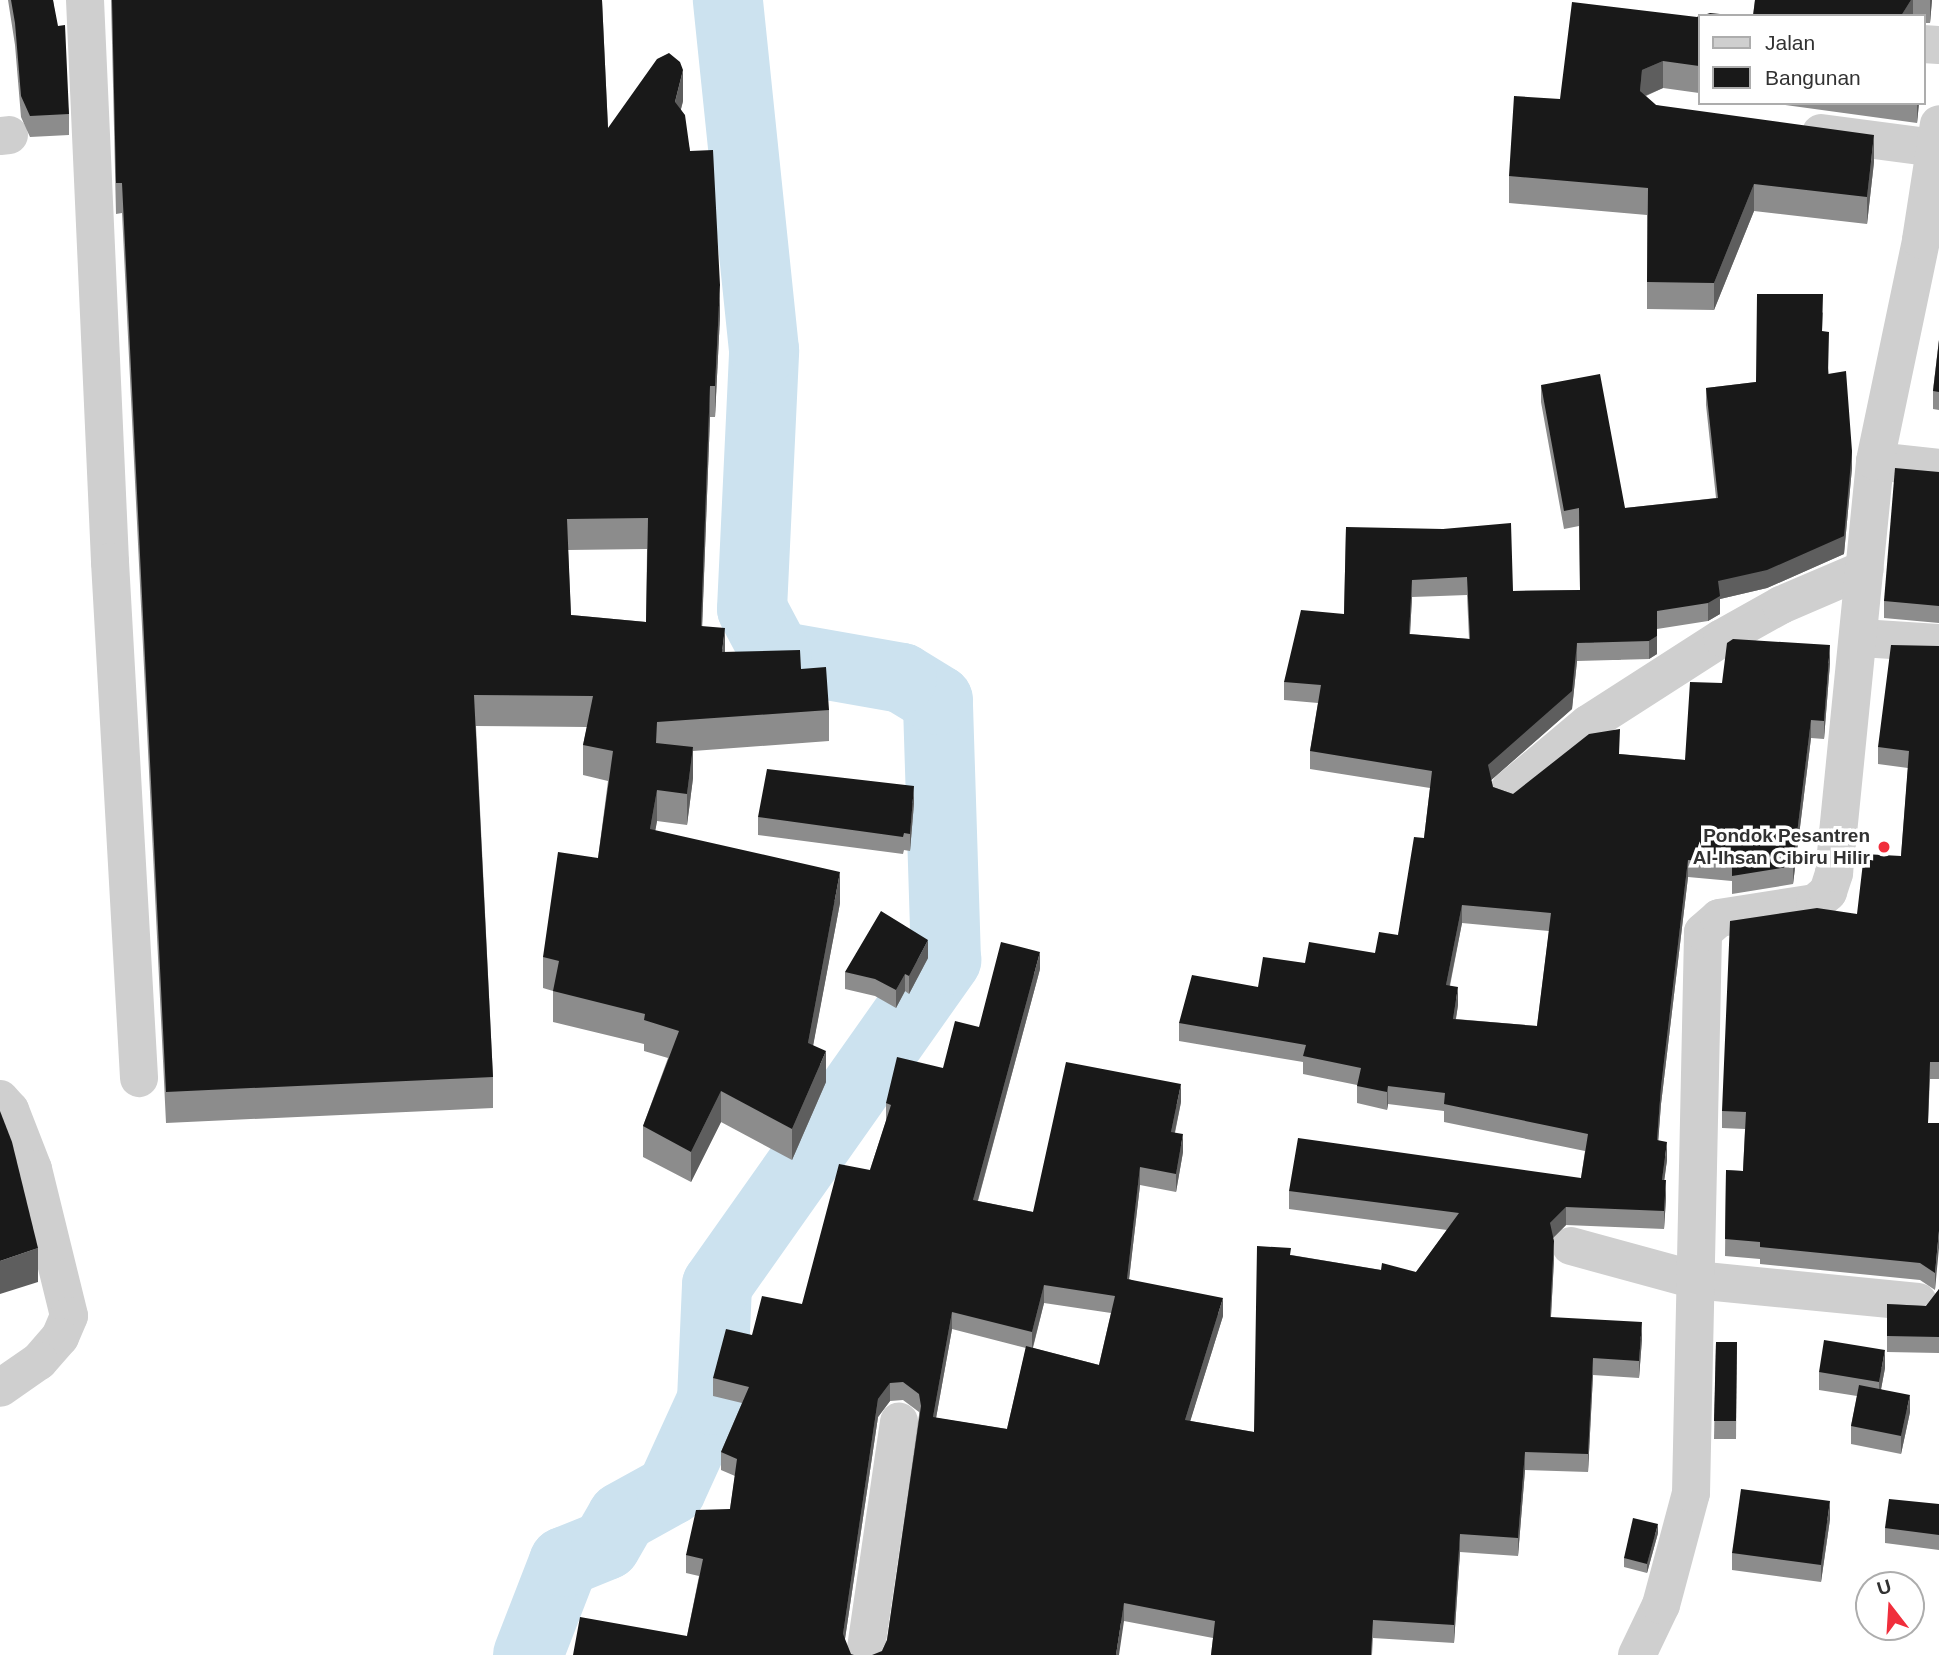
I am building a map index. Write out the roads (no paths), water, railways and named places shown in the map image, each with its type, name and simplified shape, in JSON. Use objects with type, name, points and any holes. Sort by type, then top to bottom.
[{"type":"street","points":[[85,0],[110,562],[139,1078]]},
{"type":"street","points":[[1637,1655],[1661,1605],[1691,1493],[1703,932],[1718,918],[1815,904],[1828,892],[1834,873],[1861,639],[1875,461],[1930,240],[1937,136],[1781,127]]},
{"type":"street","points":[[1875,461],[1939,468]]},
{"type":"street","points":[[1509,790],[1588,724],[1722,638],[1781,605],[1866,569]]},
{"type":"street","points":[[1861,639],[1939,643]]},
{"type":"street","points":[[0,1099],[10,1110],[33,1169],[69,1316],[60,1337],[39,1361],[0,1388]]},
{"type":"street","points":[[1571,1246],[1695,1280],[1918,1302]]},
{"type":"street","points":[[865,1655],[899,1421]]},
{"type":"waterway","points":[[528,1655],[564,1562],[606,1545],[622,1517],[671,1490],[712,1400],[717,1285],[946,960],[938,700],[902,678],[777,656],[752,609],[764,350],[728,0]]},
{"type":"place","name":"Pondok Pesantren Al-Ihsan Cibiru Hilir","points":[[1884,847]]}]
